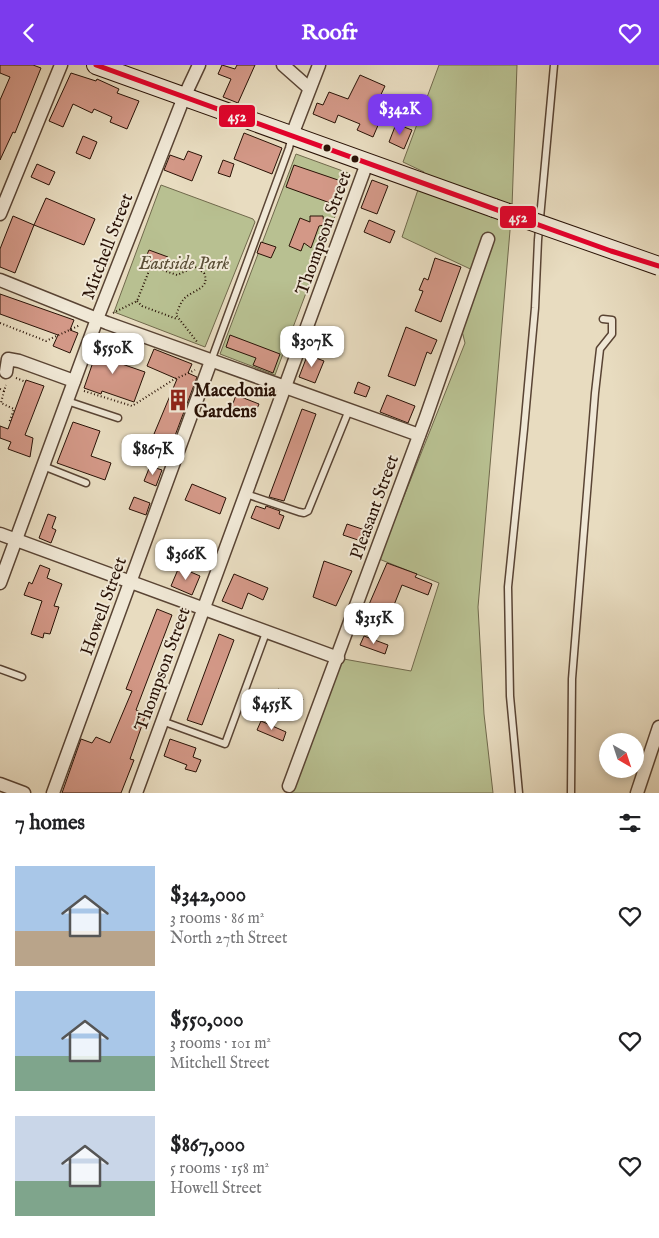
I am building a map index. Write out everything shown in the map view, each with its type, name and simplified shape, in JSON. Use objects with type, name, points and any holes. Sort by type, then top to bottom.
[{"type":"main road","points":[[96,65],[659,266]]},
{"type":"street","points":[[0,214],[61,65]]},
{"type":"street","name":"Mitchell Street","points":[[1,576],[67,401],[77,385],[97,319],[184,97],[199,65]]},
{"type":"street","points":[[284,65],[309,88]]},
{"type":"street","name":"Howell Street","points":[[292,135],[318,65]]},
{"type":"street","name":"Thompson Street","points":[[136,793],[367,163]]},
{"type":"street","name":"Pleasant Street","points":[[290,790],[475,283],[488,239]]},
{"type":"street","points":[[0,280],[97,319],[419,435]]},
{"type":"street","points":[[6,372],[8,359],[77,385]]},
{"type":"street","name":"Howell Street","points":[[53,793],[211,361]]},
{"type":"street","points":[[0,534],[203,609],[267,630],[338,658]]},
{"type":"street","points":[[637,793],[659,727]]},
{"type":"street","points":[[0,784],[24,793]]},
{"type":"lane","points":[[519,793],[510,696],[508,587],[535,308],[538,240],[554,65]]},
{"type":"lane","name":"Howell Street","points":[[211,361],[290,148],[292,135]]},
{"type":"lane","points":[[571,793],[572,679],[595,393],[600,349],[612,334],[612,320],[603,319]]},
{"type":"lane","points":[[67,401],[118,418]]},
{"type":"lane","points":[[246,494],[299,512],[304,513],[308,511],[349,410]]},
{"type":"lane","points":[[43,466],[86,483]]},
{"type":"lane","points":[[162,721],[226,743],[267,630]]},
{"type":"lane","points":[[0,669],[22,677]]},
{"type":"path","points":[[111,314],[137,301],[151,266],[177,275],[195,267],[204,273],[206,283],[183,300],[176,315],[177,319]]},
{"type":"path","points":[[137,301],[142,306],[182,322],[200,345]]},
{"type":"path","points":[[0,323],[46,341],[85,323],[77,320]]},
{"type":"path","points":[[77,385],[132,406],[173,380],[196,370]]},
{"type":"path","points":[[4,391],[1,403],[14,409],[9,423]]},
{"type":"green space","points":[[439,65],[517,65],[512,207],[478,607],[484,714],[493,793],[290,793],[289,786],[338,658],[411,671],[439,583],[379,559],[465,343],[462,331],[481,274],[402,237],[424,172],[403,162]]},
{"type":"green space","points":[[296,154],[351,174],[275,375],[220,354]]},
{"type":"green space","name":"Eastside Park","points":[[161,185],[253,219],[255,222],[205,347],[114,312]]},
{"type":"building","points":[[0,65],[33,65],[41,68],[15,133],[13,132],[0,160],[0,100],[10,77],[0,73]]},
{"type":"building","points":[[222,65],[235,69],[237,65],[255,65],[238,103],[223,97],[231,79],[218,74]]},
{"type":"building","points":[[71,73],[96,81],[97,79],[119,89],[117,93],[139,101],[127,129],[110,122],[112,117],[94,109],[92,113],[73,104],[63,127],[49,121]]},
{"type":"building","points":[[360,75],[385,86],[376,105],[385,109],[373,137],[357,130],[360,124],[338,115],[335,123],[313,114],[317,103],[323,105],[329,92],[348,99]]},
{"type":"building","points":[[396,124],[412,130],[404,149],[389,142]]},
{"type":"building","points":[[244,133],[282,148],[272,174],[234,159]]},
{"type":"building","points":[[83,136],[97,142],[90,159],[76,153]]},
{"type":"building","points":[[188,151],[202,156],[192,181],[164,170],[170,155],[184,160]]},
{"type":"building","points":[[223,160],[234,164],[230,177],[218,173]]},
{"type":"building","points":[[37,164],[55,172],[49,185],[31,177]]},
{"type":"building","points":[[294,165],[341,181],[333,204],[286,187]]},
{"type":"building","points":[[372,180],[388,186],[377,214],[361,208]]},
{"type":"building","points":[[46,198],[95,219],[84,245],[34,225]]},
{"type":"building","points":[[13,216],[34,225],[15,273],[0,267],[0,249]]},
{"type":"building","points":[[310,216],[323,216],[324,225],[319,226],[311,248],[304,243],[301,251],[289,246],[300,218],[310,222]]},
{"type":"building","points":[[369,220],[395,231],[390,243],[364,232]]},
{"type":"building","points":[[261,242],[276,247],[271,258],[257,253]]},
{"type":"building","points":[[149,250],[168,257],[164,267],[145,259]]},
{"type":"building","points":[[435,258],[461,267],[441,322],[415,311],[423,291],[419,290],[424,278],[428,280]]},
{"type":"building","points":[[0,294],[74,320],[70,330],[78,333],[70,353],[53,346],[58,335],[0,314]]},
{"type":"building","points":[[406,327],[437,340],[431,354],[427,352],[415,386],[388,376]]},
{"type":"building","points":[[230,335],[280,354],[273,373],[253,365],[256,358],[226,347]]},
{"type":"building","points":[[100,342],[123,350],[119,363],[145,372],[134,402],[102,391],[101,394],[84,388]]},
{"type":"building","points":[[154,349],[192,364],[188,373],[197,377],[173,441],[154,434],[177,379],[147,366]]},
{"type":"building","points":[[309,351],[318,354],[316,358],[324,361],[315,383],[299,377]]},
{"type":"building","points":[[26,380],[44,386],[25,435],[33,438],[30,457],[8,449],[11,442],[0,438],[0,426],[8,429]]},
{"type":"building","points":[[358,382],[370,387],[366,397],[354,393]]},
{"type":"building","points":[[236,395],[259,404],[253,418],[231,409]]},
{"type":"building","points":[[387,395],[415,406],[408,423],[380,412]]},
{"type":"building","points":[[302,409],[316,414],[284,501],[269,497]]},
{"type":"building","points":[[73,422],[100,431],[91,456],[111,463],[105,480],[57,463]]},
{"type":"building","points":[[150,466],[162,470],[156,486],[144,481]]},
{"type":"building","points":[[192,484],[226,498],[220,514],[185,500]]},
{"type":"building","points":[[134,497],[150,503],[146,515],[129,509]]},
{"type":"building","points":[[256,506],[265,509],[266,506],[280,511],[279,514],[284,516],[279,529],[251,518]]},
{"type":"building","points":[[48,514],[56,517],[52,528],[56,530],[51,543],[39,538]]},
{"type":"building","points":[[347,524],[368,531],[364,542],[343,535]]},
{"type":"building","points":[[324,561],[352,571],[336,606],[313,597]]},
{"type":"building","points":[[387,563],[417,574],[415,577],[432,584],[428,595],[402,585],[390,615],[394,617],[391,626],[364,616]]},
{"type":"building","points":[[40,565],[50,569],[47,578],[62,584],[54,606],[59,607],[50,634],[44,633],[43,638],[31,634],[42,601],[24,595],[29,582],[32,584]]},
{"type":"building","points":[[179,567],[200,576],[192,595],[171,586]]},
{"type":"building","points":[[234,574],[268,588],[263,600],[248,593],[242,609],[222,601]]},
{"type":"building","points":[[157,609],[172,615],[136,710],[146,714],[130,759],[134,760],[121,793],[62,793],[81,739],[92,743],[96,737],[110,743],[132,691],[126,689]]},
{"type":"building","points":[[219,634],[234,640],[202,725],[187,720]]},
{"type":"building","points":[[364,636],[388,645],[385,654],[360,645]]},
{"type":"building","points":[[278,689],[303,699],[297,715],[271,705]]},
{"type":"building","points":[[261,721],[286,732],[283,741],[257,730]]},
{"type":"building","points":[[170,739],[196,748],[193,757],[201,760],[196,772],[185,769],[187,765],[164,756]]},
{"type":"transit line","name":"452","points":[[96,65],[611,251],[659,266]]},
{"type":"place","name":"Macedonia Gardens","points":[[178,400]]}]
